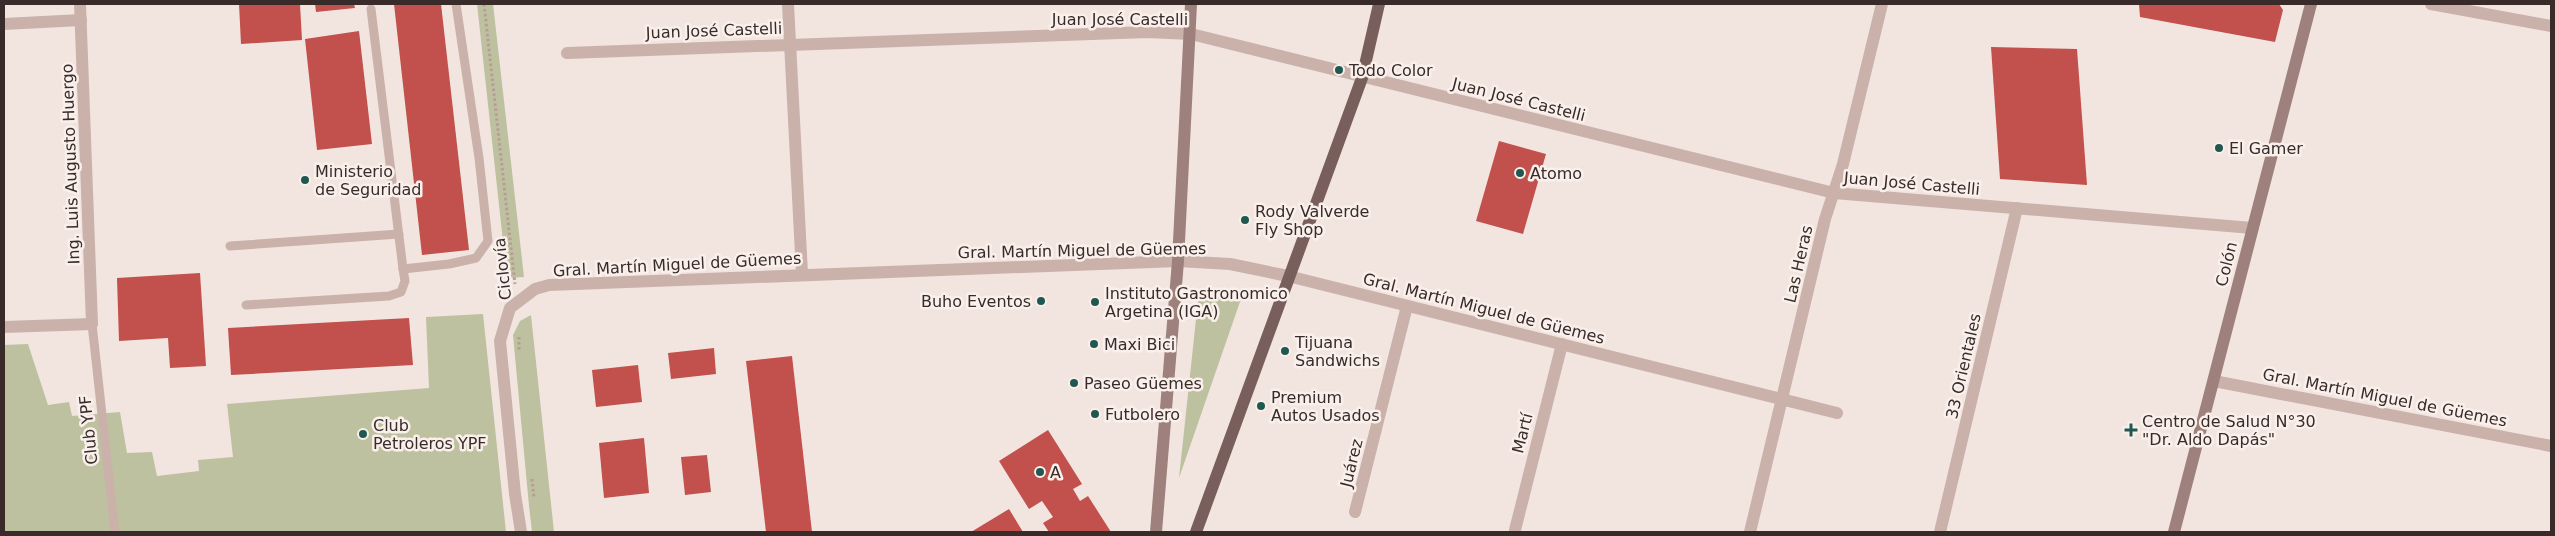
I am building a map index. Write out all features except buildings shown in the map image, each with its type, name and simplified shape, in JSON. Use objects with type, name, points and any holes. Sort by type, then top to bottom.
[{"type":"main road","points":[[1196,532],[1288,276],[1362,78],[1378,4]]},
{"type":"street","name":"Ing. Luis Augusto Huergo","points":[[80,4],[92,324]]},
{"type":"street","points":[[788,4],[802,274]]},
{"type":"street","points":[[1156,532],[1178,261],[1191,34],[1191,4]]},
{"type":"street","name":"Las Heras","points":[[1750,532],[1825,220],[1843,164],[1882,4]]},
{"type":"street","name":"Colón","points":[[2174,532],[2311,4]]},
{"type":"street","points":[[2431,4],[2551,26]]},
{"type":"street","points":[[4,24],[80,20]]},
{"type":"street","name":"Juan José Castelli","points":[[567,53],[790,43],[1148,32],[1191,34],[1362,78],[1834,193],[2252,228]]},
{"type":"street","name":"33 Orientales","points":[[1940,532],[2018,208]]},
{"type":"street","name":"Gral. Martín Miguel de Güemes","points":[[521,532],[515,494],[500,341],[510,308],[535,288],[549,285],[1178,261],[1237,265],[1288,276],[1837,413]]},
{"type":"street","name":"Juárez","points":[[1355,512],[1407,306]]},
{"type":"street","points":[[4,327],[92,324]]},
{"type":"street","name":"Martí","points":[[1514,530],[1562,344]]},
{"type":"street","name":"Gral. Martín Miguel de Güemes","points":[[2214,381],[2551,446]]},
{"type":"lane","points":[[404,269],[449,264],[476,258],[488,241],[479,158],[456,4]]},
{"type":"lane","points":[[246,305],[389,296],[401,292],[405,282],[404,269],[371,9]]},
{"type":"lane","points":[[230,246],[399,234]]},
{"type":"lane","name":"Club YPF","points":[[92,324],[115,532]]},
{"type":"path","name":"Ciclovía","points":[[484,4],[517,301]]},
{"type":"path","points":[[519,333],[519,361]]},
{"type":"path","points":[[531,475],[535,504]]},
{"type":"green space","points":[[477,4],[493,4],[524,277],[507,278]]},
{"type":"green space","points":[[1199,291],[1242,296],[1179,478]]},
{"type":"green space","name":"Club Petroleros YPF","points":[[483,314],[506,532],[4,532],[4,345],[28,344],[48,405],[69,402],[72,416],[120,412],[127,453],[152,452],[157,476],[199,471],[198,460],[233,457],[227,404],[429,388],[426,317]]},
{"type":"green space","points":[[531,315],[554,532],[532,532],[529,506],[513,335],[520,321]]},
{"type":"place","name":"Todo Color","points":[[1339,70]]},
{"type":"place","name":"El Gamer","points":[[2219,148]]},
{"type":"place","name":"Atomo","points":[[1520,173]]},
{"type":"place","name":"Ministerio de Seguridad","points":[[305,180]]},
{"type":"place","name":"Rody Valverde Fly Shop","points":[[1245,220]]},
{"type":"place","name":"Buho Eventos","points":[[1041,301]]},
{"type":"place","name":"Instituto Gastronomico Argetina (IGA)","points":[[1095,302]]},
{"type":"place","name":"Maxi Bici","points":[[1094,344]]},
{"type":"place","name":"Tijuana Sandwichs","points":[[1285,351]]},
{"type":"place","name":"Paseo Güemes","points":[[1074,383]]},
{"type":"place","name":"Premium Autos Usados","points":[[1261,406]]},
{"type":"place","name":"Futbolero","points":[[1095,414]]},
{"type":"place","name":"Centro de Salud N°30 \"Dr. Aldo Dapás\"","points":[[2131,430]]},
{"type":"place","name":"Club Petroleros YPF","points":[[363,434]]},
{"type":"place","name":"A","points":[[1040,472]]}]
